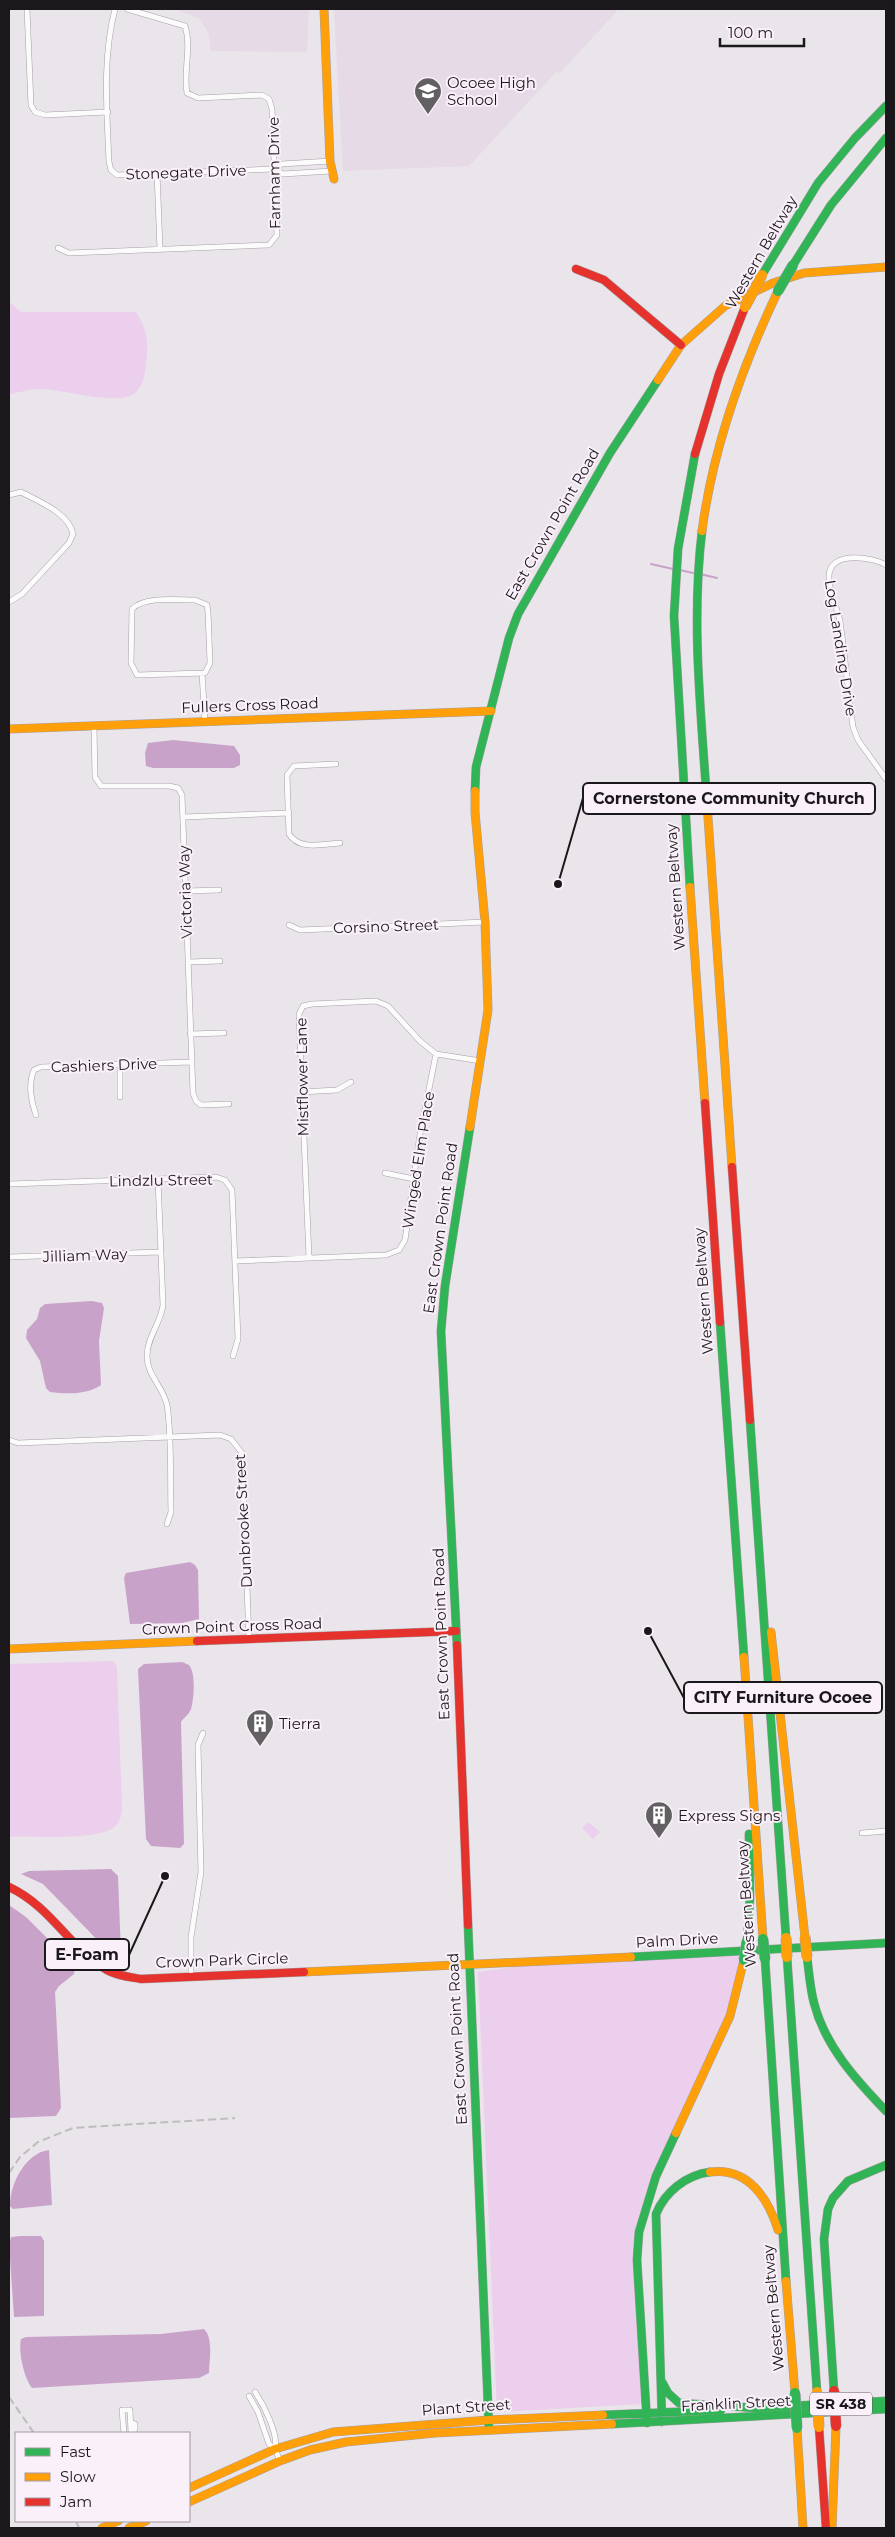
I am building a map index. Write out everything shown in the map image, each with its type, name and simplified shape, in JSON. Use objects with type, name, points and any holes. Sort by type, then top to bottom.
[{"type":"main road","points":[[324,9],[332,170]]},
{"type":"main road","name":"Western Beltway","points":[[803,2528],[798,2428],[784,2255],[678,710],[675,584],[690,468],[717,375],[745,307],[762,275],[818,183],[855,138],[886,106]]},
{"type":"main road","points":[[826,2528],[699,702],[696,646],[697,587],[699,555],[708,490],[728,413],[775,287],[793,265],[831,205],[886,138]]},
{"type":"main road","points":[[775,287],[804,273],[886,267]]},
{"type":"main road","points":[[576,269],[604,280],[681,345]]},
{"type":"main road","name":"East Crown Point Road","points":[[489,2425],[468,1963],[456,1632],[445,1420],[442,1308],[481,1061],[489,994],[475,789],[476,768],[509,638],[532,587],[630,421],[681,345],[726,306],[775,287]]},
{"type":"main road","name":"Fullers Cross Road","points":[[9,729],[491,712]]},
{"type":"main road","points":[[754,1481],[807,1957],[814,2002],[834,2049],[852,2075],[886,2111]]},
{"type":"main road","name":"Crown Point Cross Road","points":[[9,1649],[456,1632]]},
{"type":"main road","points":[[647,2418],[637,2260],[639,2232],[656,2176],[730,2016],[744,1960],[750,1898],[748,1728]]},
{"type":"main road","name":"Crown Park Circle","points":[[9,1887],[35,1902],[104,1968],[122,1976],[141,1979],[468,1963]]},
{"type":"main road","name":"Palm Drive","points":[[468,1963],[620,1958],[886,1943]]},
{"type":"main road","points":[[832,2528],[836,2426],[824,2239],[825,2216],[840,2187],[861,2172],[886,2164]]},
{"type":"main road","points":[[661,2417],[655,2233],[656,2214],[665,2198],[678,2186],[697,2174],[714,2170],[737,2173],[754,2185],[766,2198],[775,2219],[784,2255]]},
{"type":"main road","points":[[659,2371],[668,2393],[679,2403],[757,2408]]},
{"type":"main road","name":"Franklin Street","points":[[757,2408],[795,2410],[886,2401]]},
{"type":"main road","name":"Plant Street","points":[[190,2488],[275,2449],[333,2432],[647,2418],[757,2408]]},
{"type":"main road","name":"Franklin Street","points":[[661,2417],[795,2410],[886,2409]]},
{"type":"main road","name":"Plant Street","points":[[190,2502],[280,2461],[310,2450],[346,2442],[489,2425]]},
{"type":"main road","points":[[102,2528],[116,2522]]},
{"type":"street","points":[[27,9],[31,105],[35,112],[44,115],[108,112]]},
{"type":"street","name":"Stonegate Drive","points":[[115,9],[107,62],[108,162],[111,170],[117,175],[275,169],[282,164],[332,170]]},
{"type":"street","name":"Farnham Drive","points":[[58,248],[69,253],[269,245],[277,235],[272,109],[269,99],[262,95],[198,98],[187,93],[184,77],[188,36],[185,26],[128,9]]},
{"type":"street","name":"Stonegate Drive","points":[[275,169],[283,174],[332,170]]},
{"type":"street","points":[[157,173],[160,249]]},
{"type":"street","points":[[9,495],[21,492],[50,508],[67,522],[73,534],[69,543],[22,594],[9,602]]},
{"type":"street","name":"Log Landing Drive","points":[[886,566],[877,560],[858,558],[840,560],[833,565],[828,576],[839,618],[853,727],[858,740],[886,779]]},
{"type":"street","points":[[202,673],[137,675],[131,663],[132,609],[137,604],[146,602],[195,600],[207,605],[210,663],[202,673],[205,722]]},
{"type":"street","name":"Victoria Way","points":[[94,726],[95,777],[101,786],[169,786],[178,788],[182,795],[191,1062],[196,1101],[201,1105],[229,1104]]},
{"type":"street","points":[[336,764],[294,766],[291,769],[287,775],[289,834],[294,842],[300,845],[340,843]]},
{"type":"street","points":[[183,817],[288,814]]},
{"type":"street","points":[[186,891],[219,890]]},
{"type":"street","name":"Corsino Street","points":[[288,924],[300,930],[485,922]]},
{"type":"street","points":[[188,962],[220,961]]},
{"type":"street","name":"Mistflower Lane","points":[[309,1258],[301,1092],[300,1014],[303,1006],[376,1001],[388,1006],[420,1042],[436,1054]]},
{"type":"street","points":[[190,1034],[224,1033]]},
{"type":"street","points":[[436,1054],[481,1061]]},
{"type":"street","name":"Winged Elm Place","points":[[235,1261],[386,1255],[399,1250],[405,1240],[436,1054]]},
{"type":"street","name":"Cashiers Drive","points":[[36,1115],[32,1104],[31,1077],[34,1070],[41,1067],[191,1062]]},
{"type":"street","points":[[120,1064],[120,1097]]},
{"type":"street","points":[[301,1092],[336,1090],[351,1082]]},
{"type":"street","points":[[385,1173],[414,1179]]},
{"type":"street","name":"Lindzlu Street","points":[[9,1184],[216,1177],[225,1180],[232,1190],[238,1339],[233,1356]]},
{"type":"street","points":[[158,1179],[162,1316],[151,1335],[147,1356],[149,1373],[167,1403],[171,1512],[167,1524]]},
{"type":"street","name":"Jilliam Way","points":[[9,1257],[160,1252]]},
{"type":"street","name":"Dunbrooke Street","points":[[168,1437],[220,1435],[231,1439],[242,1453],[249,1641]]},
{"type":"street","points":[[9,1440],[18,1443],[168,1437]]},
{"type":"street","points":[[191,1977],[190,1937],[201,1872],[198,1745],[203,1733]]},
{"type":"street","points":[[862,1833],[886,1831]]},
{"type":"street","points":[[255,2392],[264,2405],[277,2442],[275,2449]]},
{"type":"street","points":[[249,2396],[258,2412],[269,2444],[275,2449],[280,2461]]},
{"type":"street","points":[[124,2432],[122,2410],[130,2410],[131,2432]]},
{"type":"shaded area","points":[[175,9],[309,9],[307,52],[211,51],[208,32],[200,19]]},
{"type":"shaded area","name":"Ocoee High School","points":[[334,9],[619,9],[559,74],[558,70],[469,166],[343,171]]},
{"type":"shaded area","points":[[9,302],[21,312],[136,312],[143,324],[147,343],[145,372],[141,386],[134,394],[121,398],[98,397],[39,389],[9,394]]},
{"type":"shaded area","points":[[173,740],[234,746],[240,755],[240,765],[234,768],[153,768],[146,766],[145,753],[148,743]]},
{"type":"shaded area","points":[[92,1301],[102,1303],[104,1308],[99,1341],[101,1385],[83,1392],[50,1392],[46,1388],[40,1361],[26,1338],[27,1330],[37,1319],[40,1308],[45,1304]]},
{"type":"shaded area","points":[[190,1562],[198,1570],[199,1619],[182,1623],[130,1624],[124,1578],[126,1573]]},
{"type":"shaded area","points":[[112,1661],[116,1664],[117,1670],[122,1805],[120,1820],[114,1827],[94,1834],[64,1837],[9,1837],[9,1664]]},
{"type":"shaded area","points":[[182,1662],[189,1665],[191,1669],[194,1686],[191,1709],[181,1722],[184,1844],[180,1848],[151,1846],[146,1839],[138,1669],[144,1664]]},
{"type":"shaded area","points":[[588,1822],[600,1832],[593,1839],[582,1828]]},
{"type":"shaded area","points":[[111,1869],[118,1876],[121,1954],[118,1957],[111,1954],[43,1884],[21,1874],[29,1871]]},
{"type":"shaded area","points":[[9,1905],[26,1917],[75,1966],[74,1974],[59,1986],[55,1992],[61,2108],[56,2116],[9,2118]]},
{"type":"shaded area","points":[[746,1949],[730,2016],[647,2201],[637,2260],[643,2404],[497,2412],[478,1972],[563,1960]]},
{"type":"shaded area","points":[[49,2150],[52,2205],[13,2209],[10,2206],[11,2197],[20,2171],[33,2157],[40,2152]]},
{"type":"shaded area","points":[[41,2236],[44,2241],[44,2316],[14,2317],[9,2244],[11,2237]]},
{"type":"shaded area","points":[[204,2329],[210,2344],[209,2373],[199,2378],[32,2388],[26,2378],[21,2357],[21,2339],[26,2337],[161,2334]]},
{"type":"waterway","points":[[651,564],[673,569]]},
{"type":"waterway","points":[[680,570],[693,573]]},
{"type":"waterway","points":[[700,574],[717,578]]},
{"type":"railway","points":[[9,2173],[20,2157],[38,2142],[73,2128],[235,2118]]},
{"type":"railway","points":[[9,2397],[33,2432]]},
{"type":"railway","points":[[76,2522],[79,2528]]},
{"type":"traffic: fast","points":[[762,275],[818,183],[855,138],[886,106]]},
{"type":"traffic: fast","points":[[793,265],[831,205],[886,138]]},
{"type":"traffic: fast","points":[[778,291],[793,265]]},
{"type":"traffic: fast","points":[[475,791],[476,767],[509,638],[518,614],[610,453],[658,380]]},
{"type":"traffic: fast","points":[[690,887],[674,616],[678,549],[695,454]]},
{"type":"traffic: fast","points":[[702,531],[697,599],[697,633],[707,803]]},
{"type":"traffic: fast","points":[[457,1645],[441,1331],[445,1286],[470,1127]]},
{"type":"traffic: fast","points":[[720,1322],[744,1657]]},
{"type":"traffic: fast","points":[[750,1420],[786,1938]]},
{"type":"traffic: fast","points":[[747,1941],[750,1898],[749,1834]]},
{"type":"traffic: fast","points":[[468,1925],[489,2430]]},
{"type":"traffic: fast","points":[[763,1939],[765,1959]]},
{"type":"traffic: fast","points":[[744,1960],[747,1941]]},
{"type":"traffic: fast","points":[[631,1957],[886,1943]]},
{"type":"traffic: fast","points":[[787,1957],[817,2392]]},
{"type":"traffic: fast","points":[[807,1957],[814,2003],[826,2034],[853,2075],[886,2111]]},
{"type":"traffic: fast","points":[[765,1959],[786,2281]]},
{"type":"traffic: fast","points":[[647,2423],[637,2260],[639,2232],[656,2176],[676,2133]]},
{"type":"traffic: fast","points":[[834,2391],[824,2239],[828,2209],[833,2198],[848,2181],[886,2165]]},
{"type":"traffic: fast","points":[[662,2422],[656,2214],[665,2199],[677,2186],[693,2177],[710,2172]]},
{"type":"traffic: fast","points":[[662,2382],[668,2393],[679,2403],[757,2408]]},
{"type":"traffic: fast","points":[[795,2393],[797,2428]]},
{"type":"traffic: fast","points":[[752,2408],[886,2401]]},
{"type":"traffic: fast","points":[[612,2424],[886,2409]]},
{"type":"traffic: fast","points":[[603,2415],[721,2410]]},
{"type":"traffic: slow","points":[[324,9],[330,161],[334,179]]},
{"type":"traffic: slow","points":[[658,380],[681,345],[725,306],[773,283],[804,273],[886,267]]},
{"type":"traffic: slow","points":[[745,307],[762,275]]},
{"type":"traffic: slow","points":[[702,531],[713,469],[721,438],[752,349],[778,291]]},
{"type":"traffic: slow","points":[[9,729],[491,711]]},
{"type":"traffic: slow","points":[[470,1127],[488,1010],[485,922],[475,812],[475,791]]},
{"type":"traffic: slow","points":[[707,803],[732,1167]]},
{"type":"traffic: slow","points":[[690,887],[705,1103]]},
{"type":"traffic: slow","points":[[771,1632],[805,1937]]},
{"type":"traffic: slow","points":[[9,1649],[197,1641]]},
{"type":"traffic: slow","points":[[744,1657],[763,1939]]},
{"type":"traffic: slow","points":[[805,1937],[807,1957]]},
{"type":"traffic: slow","points":[[786,1938],[787,1957]]},
{"type":"traffic: slow","points":[[304,1972],[631,1957]]},
{"type":"traffic: slow","points":[[676,2133],[730,2016],[744,1960]]},
{"type":"traffic: slow","points":[[710,2172],[735,2174],[746,2180],[762,2196],[778,2230]]},
{"type":"traffic: slow","points":[[786,2281],[795,2393]]},
{"type":"traffic: slow","points":[[817,2392],[819,2427]]},
{"type":"traffic: slow","points":[[190,2488],[275,2449],[333,2432],[489,2420],[603,2415]]},
{"type":"traffic: slow","points":[[190,2502],[280,2461],[310,2450],[346,2442],[435,2433],[612,2424]]},
{"type":"traffic: slow","points":[[832,2528],[836,2426]]},
{"type":"traffic: slow","points":[[797,2428],[803,2528]]},
{"type":"traffic: slow","points":[[102,2528],[116,2522]]},
{"type":"traffic: slow","points":[[129,2528],[144,2522]]},
{"type":"traffic: jam","points":[[576,269],[604,280],[681,345]]},
{"type":"traffic: jam","points":[[695,454],[719,374],[745,307]]},
{"type":"traffic: jam","points":[[705,1103],[720,1322]]},
{"type":"traffic: jam","points":[[732,1167],[750,1420]]},
{"type":"traffic: jam","points":[[197,1641],[456,1631]]},
{"type":"traffic: jam","points":[[457,1645],[468,1925]]},
{"type":"traffic: jam","points":[[9,1887],[37,1905],[94,1961],[107,1970],[119,1975],[141,1979],[304,1972]]},
{"type":"traffic: jam","points":[[834,2391],[836,2426]]},
{"type":"traffic: jam","points":[[819,2427],[826,2528]]},
{"type":"place","name":"Ocoee High School","points":[[428,115]]},
{"type":"place","name":"Cornerstone Community Church","points":[[558,884]]},
{"type":"place","name":"CITY Furniture Ocoee","points":[[648,1631]]},
{"type":"place","name":"Tierra","points":[[260,1747]]},
{"type":"place","name":"Express Signs","points":[[659,1839]]},
{"type":"place","name":"E-Foam","points":[[165,1876]]}]
